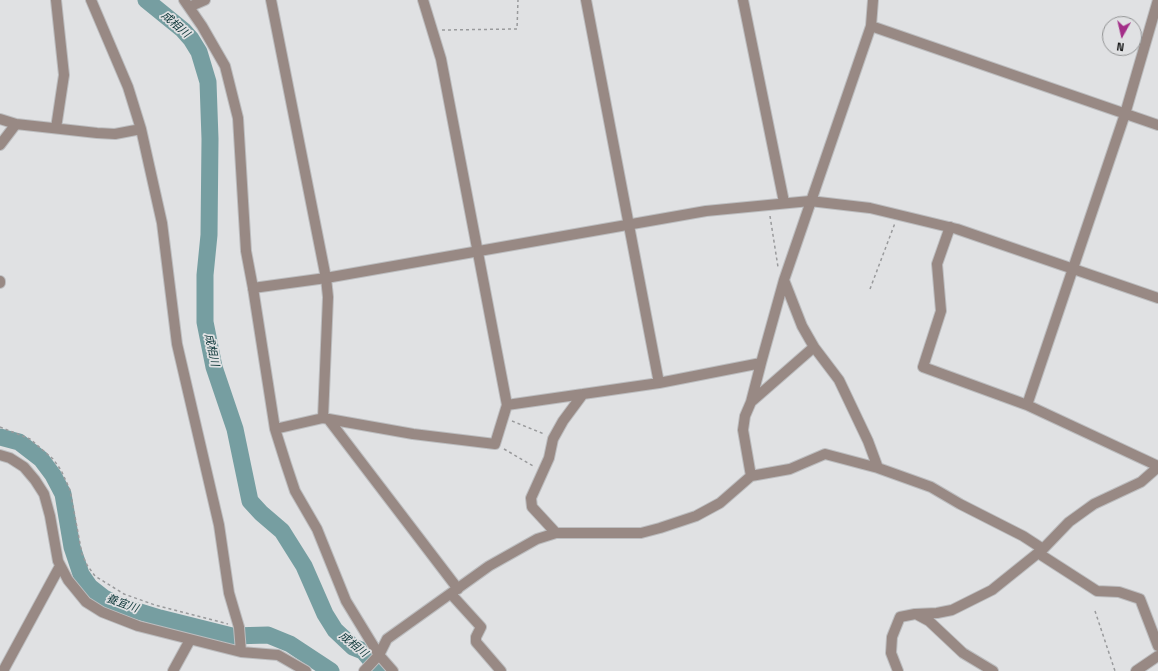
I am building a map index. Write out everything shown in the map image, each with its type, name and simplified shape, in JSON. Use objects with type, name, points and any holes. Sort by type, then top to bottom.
[{"type":"street","points":[[56,0],[64,75],[56,128]]},
{"type":"street","points":[[91,0],[128,86],[141,129],[162,223],[177,344],[219,525],[229,593],[239,627],[241,652]]},
{"type":"street","points":[[205,0],[186,3],[202,26],[225,66],[238,118],[246,250],[275,429],[295,491],[317,528],[346,601],[379,655],[393,671]]},
{"type":"street","points":[[270,0],[326,278],[328,297],[326,419],[481,627],[476,637],[476,642],[501,671]]},
{"type":"street","points":[[275,429],[326,419],[413,434],[495,444],[507,405],[441,59],[423,0]]},
{"type":"street","points":[[586,0],[659,382]]},
{"type":"street","points":[[743,0],[784,202]]},
{"type":"street","points":[[751,476],[743,430],[745,416],[751,402],[784,280],[871,26],[874,0]]},
{"type":"street","points":[[1026,405],[1125,114],[1158,0]]},
{"type":"street","points":[[871,26],[1158,125]]},
{"type":"street","points":[[0,119],[16,124],[115,134],[141,129]]},
{"type":"street","points":[[0,145],[16,124]]},
{"type":"street","points":[[253,288],[326,278],[706,211],[784,202],[810,201],[870,208],[950,227],[1158,298]]},
{"type":"street","points":[[898,671],[891,653],[892,637],[900,617],[952,610],[992,590],[1041,551],[1069,522],[1094,504],[1141,482],[1158,467],[1026,405],[923,367],[941,311],[938,264],[950,227]]},
{"type":"street","points":[[784,280],[802,326],[814,347],[839,380],[868,442],[878,468]]},
{"type":"street","points":[[751,402],[814,347]]},
{"type":"street","points":[[507,405],[659,382],[761,363]]},
{"type":"street","points":[[556,533],[532,507],[531,498],[550,458],[553,438],[563,420],[582,394]]},
{"type":"street","points":[[364,671],[379,655],[387,639],[455,592],[489,566],[537,539],[556,533],[641,533],[660,528],[696,516],[720,503],[751,476],[790,469],[826,454],[878,468],[931,487],[960,504],[1023,536],[1041,551],[1097,591],[1119,592],[1140,599],[1158,646]]},
{"type":"street","points":[[0,455],[10,458],[24,467],[44,494],[60,566],[77,592],[86,602],[102,612],[138,626],[241,652],[278,655],[306,671]]},
{"type":"street","points":[[3,671],[60,566]]},
{"type":"street","points":[[915,614],[929,622],[963,653],[993,671]]},
{"type":"street","points":[[173,671],[190,640]]},
{"type":"street","points":[[1136,671],[1158,656]]},
{"type":"path","points":[[432,30],[517,29],[518,0]]},
{"type":"path","points":[[870,289],[898,214]]},
{"type":"path","points":[[770,216],[777,264],[784,280]]},
{"type":"path","points":[[503,418],[553,438]]},
{"type":"path","points":[[0,427],[30,439],[53,459],[61,470],[70,490],[82,554],[86,565],[95,576],[124,594],[154,605],[239,627]]},
{"type":"path","points":[[495,444],[544,471]]},
{"type":"path","points":[[1095,611],[1115,671]]},
{"type":"waterway","name":"成相川","points":[[146,0],[183,30],[191,39],[199,52],[208,82],[210,139],[209,235],[205,275],[205,322],[214,367],[235,429],[250,501],[261,513],[282,531],[304,566],[325,614],[335,630],[353,647],[363,651],[380,671]]},
{"type":"waterway","name":"養宜川","points":[[0,437],[19,442],[41,459],[53,475],[63,494],[72,547],[81,574],[90,587],[104,598],[121,606],[160,618],[232,636],[268,635],[290,644],[331,671]]}]
